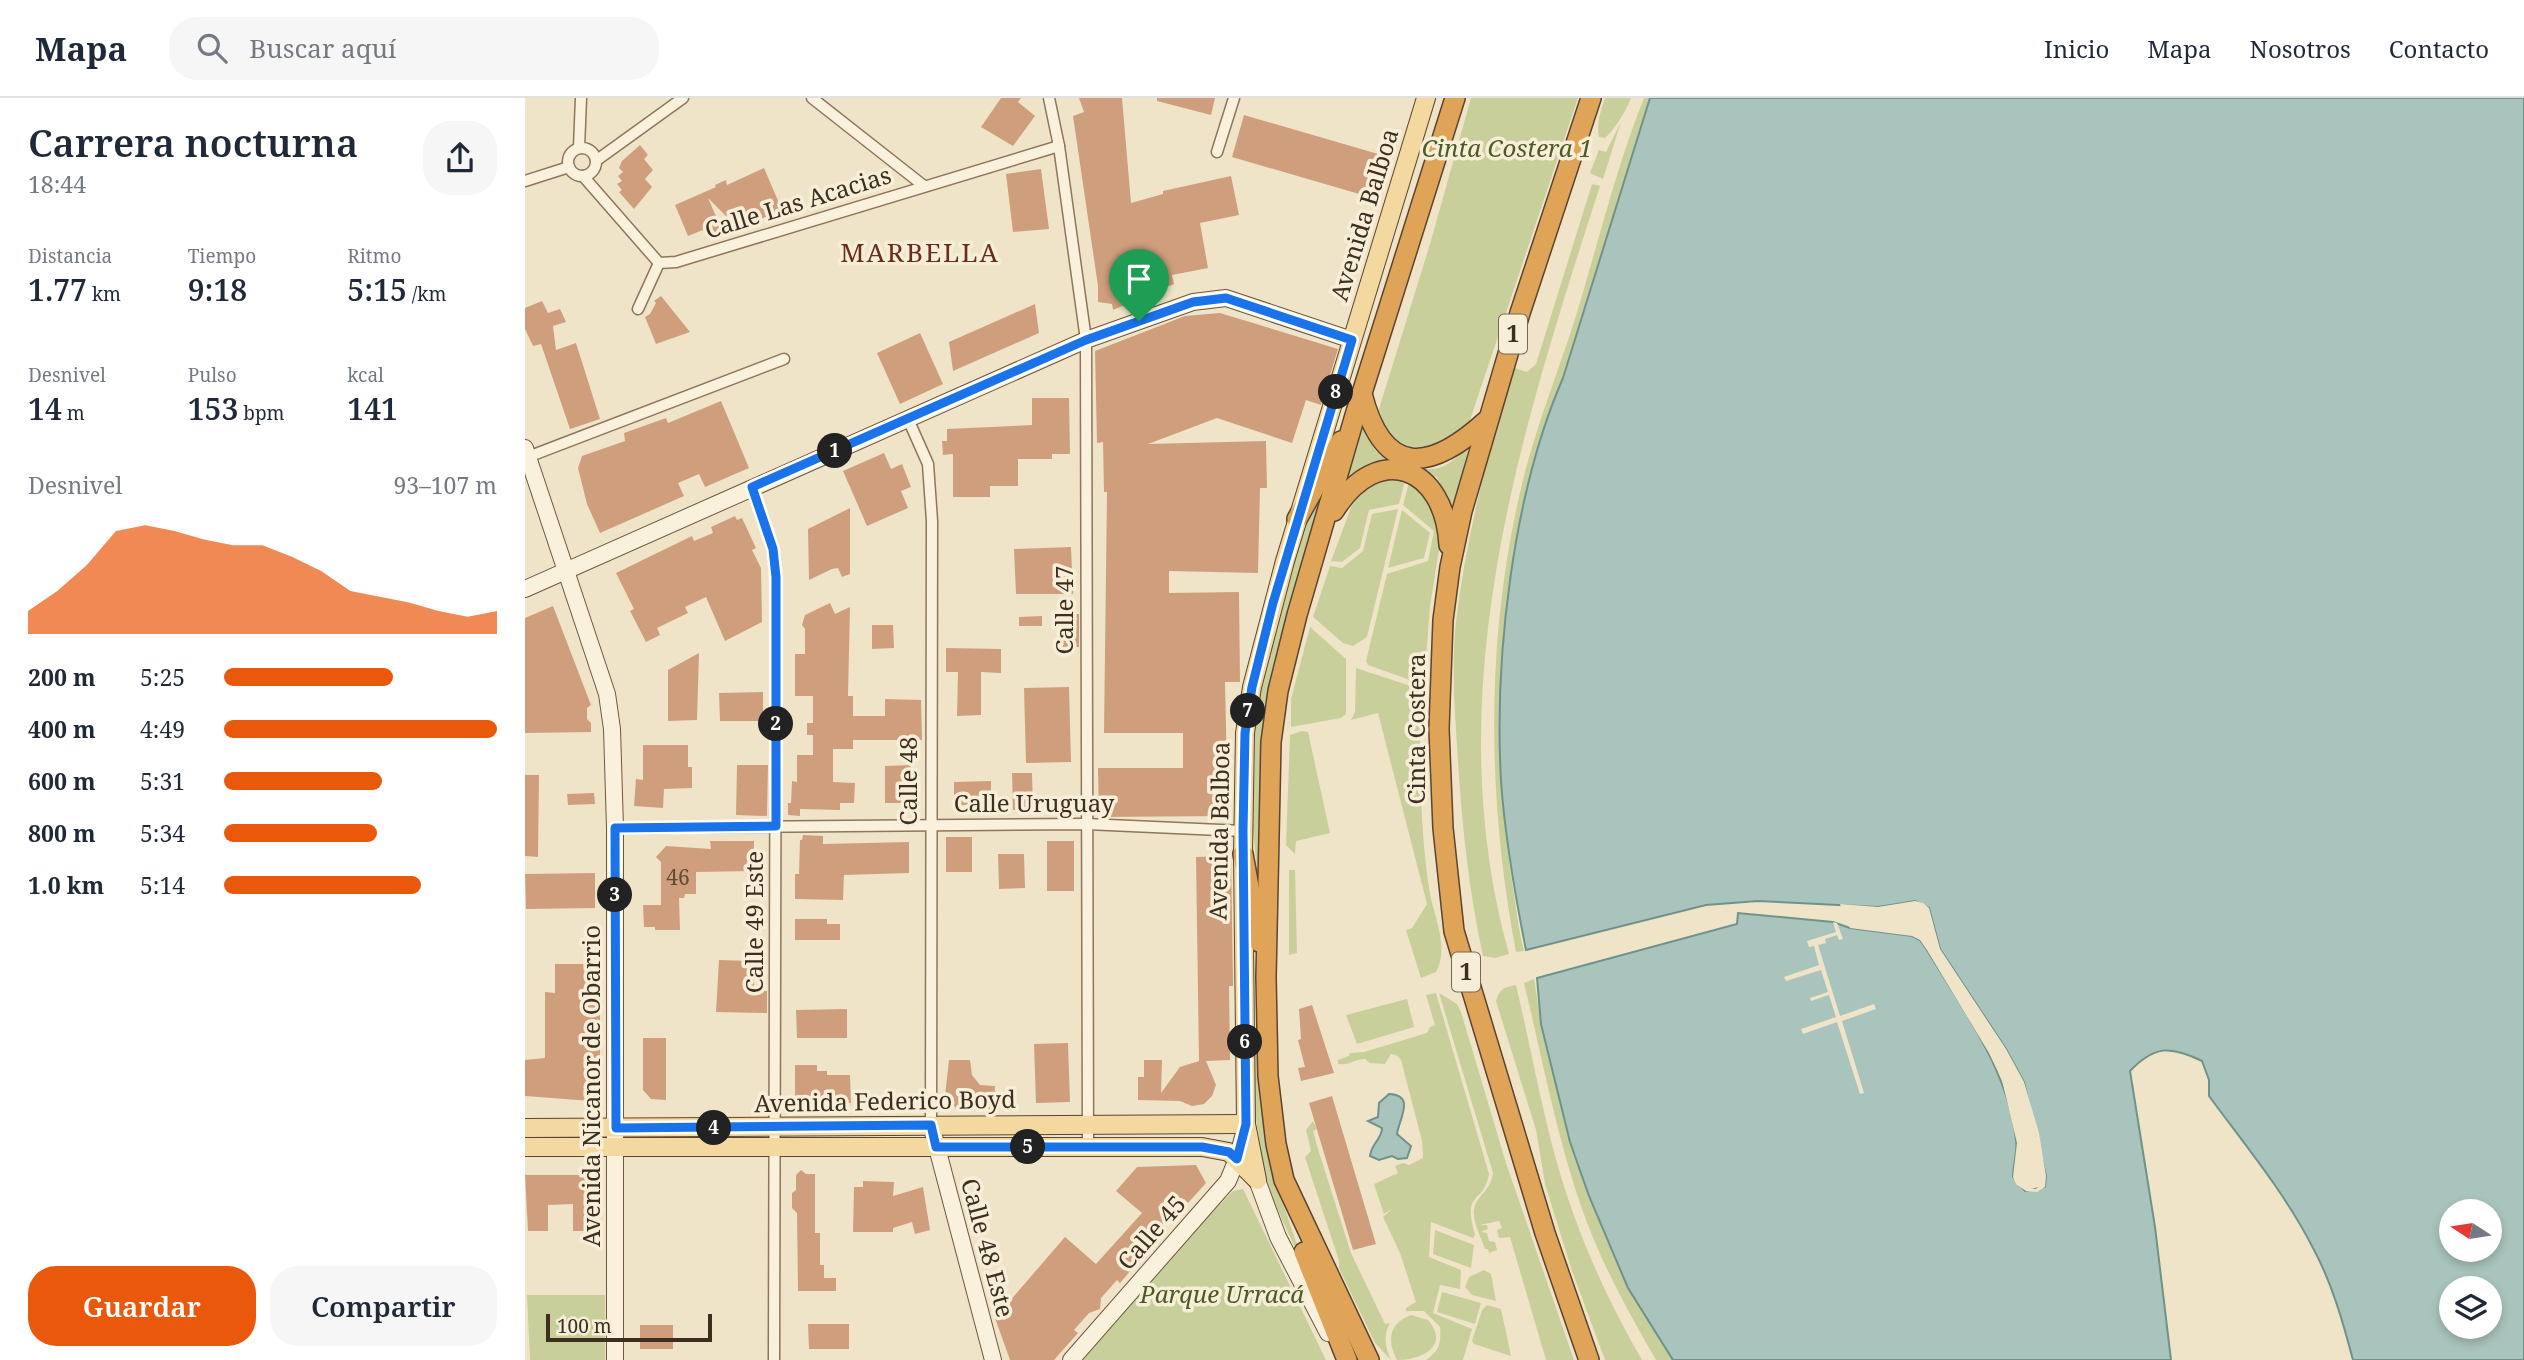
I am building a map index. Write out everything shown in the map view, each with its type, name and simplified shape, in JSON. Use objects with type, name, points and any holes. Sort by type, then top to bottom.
[{"type":"highway","name":"Cinta Costera","points":[[1589,1360],[1545,1233],[1454,931],[1443,828],[1439,729],[1442,632],[1450,567],[1486,421],[1591,100]]},
{"type":"highway","name":"Avenida Balboa","points":[[1369,1360],[1284,1180],[1271,1108],[1266,977],[1271,742],[1283,671],[1356,412],[1453,101]]},
{"type":"highway","points":[[1362,393],[1368,415],[1380,439],[1391,449],[1412,458],[1424,459],[1446,452],[1486,421]]},
{"type":"highway","points":[[1297,519],[1356,412]]},
{"type":"highway","points":[[1318,549],[1330,518],[1352,487],[1370,475],[1395,470],[1424,480],[1439,499],[1448,533],[1450,567]]},
{"type":"highway","points":[[1243,854],[1266,977]]},
{"type":"highway","points":[[1284,1180],[1299,1241],[1345,1360]]},
{"type":"main road","name":"Avenida Balboa","points":[[1244,1155],[1243,831],[1245,733],[1252,687],[1260,646],[1297,519],[1426,98]]},
{"type":"main road","points":[[525,589],[1086,340],[1193,302],[1226,298],[1352,340]]},
{"type":"main road","name":"Avenida Nicanor de Obarrio","points":[[526,454],[607,694],[612,729],[615,828],[615,1360]]},
{"type":"main road","name":"Avenida Federico Boyd","points":[[525,1128],[1246,1124]]},
{"type":"main road","name":"Calle 48","points":[[931,1125],[936,1147]]},
{"type":"main road","name":"Avenida Federico Boyd","points":[[525,1147],[1216,1148],[1244,1155],[1257,1180]]},
{"type":"main road","name":"Calle 48 Este","points":[[936,1147],[993,1360]]},
{"type":"main road","name":"Calle 45","points":[[1072,1360],[1228,1181],[1244,1155]]},
{"type":"main road","points":[[1257,1180],[1278,1237],[1345,1360]]},
{"type":"street","points":[[580,98],[579,148],[569,157],[569,167],[574,174],[583,176],[592,173],[597,160],[683,98]]},
{"type":"street","points":[[812,98],[924,186]]},
{"type":"street","name":"Calle 47","points":[[1049,98],[1059,146],[1086,340],[1088,1146]]},
{"type":"street","points":[[1217,152],[1234,98]]},
{"type":"street","name":"Calle Las Acacias","points":[[659,262],[676,262],[1059,146]]},
{"type":"street","points":[[579,148],[588,149],[597,160]]},
{"type":"street","points":[[525,181],[569,167]]},
{"type":"street","points":[[583,176],[659,262],[638,309]]},
{"type":"street","points":[[526,454],[785,359]]},
{"type":"street","name":"Calle 48","points":[[908,419],[928,464],[932,521],[931,1125]]},
{"type":"street","name":"Calle 49 Este","points":[[752,487],[773,549],[776,577],[774,1360]]},
{"type":"street","name":"Calle Uruguay","points":[[615,828],[1086,824],[1243,831]]},
{"type":"green space","name":"Cinta Costera 1","points":[[1471,98],[1578,98],[1468,426],[1443,450],[1413,451],[1387,435],[1379,409]]},
{"type":"green space","points":[[1605,98],[1631,98],[1620,120],[1605,138],[1599,137],[1598,127]]},
{"type":"green space","points":[[1644,98],[1650,98],[1563,378],[1542,435],[1525,497],[1513,561],[1505,627],[1501,758],[1512,882],[1524,951],[1516,952],[1499,832],[1495,772],[1494,711],[1503,591],[1525,472]]},
{"type":"green space","points":[[1621,122],[1603,179],[1590,173],[1599,150],[1606,152]]},
{"type":"green space","points":[[1592,184],[1600,186],[1542,374],[1517,469],[1497,565],[1485,661],[1481,758],[1489,856],[1509,954],[1495,958],[1483,956],[1467,859],[1460,786],[1454,657],[1460,590],[1472,526],[1512,367],[1527,372],[1536,364]]},
{"type":"green space","points":[[1362,404],[1374,448],[1379,454],[1396,463],[1425,469],[1442,467],[1458,456],[1470,441],[1451,517],[1437,477],[1381,462],[1337,499]]},
{"type":"green space","points":[[1344,442],[1279,653],[1262,921],[1251,810],[1253,735],[1260,672],[1305,517]]},
{"type":"green space","points":[[1386,478],[1405,481],[1399,504],[1369,510],[1360,548],[1342,562],[1331,561],[1355,497]]},
{"type":"green space","points":[[1409,483],[1432,499],[1440,544],[1430,606],[1424,685],[1368,665],[1366,661],[1387,574],[1428,561],[1434,531],[1403,505]]},
{"type":"green space","points":[[1398,509],[1367,637],[1353,646],[1343,643],[1313,617],[1330,566],[1342,568],[1363,551],[1372,514]]},
{"type":"green space","points":[[1402,510],[1430,533],[1424,558],[1388,568]]},
{"type":"green space","points":[[1310,627],[1346,659],[1346,714],[1341,718],[1291,727],[1291,699]]},
{"type":"green space","points":[[1356,668],[1420,689],[1424,843],[1430,894],[1441,944],[1440,963],[1436,972],[1421,978],[1406,930],[1412,928],[1427,904],[1378,713],[1351,720],[1355,712]]},
{"type":"green space","points":[[1308,732],[1330,833],[1296,841],[1295,854],[1286,845],[1290,735]]},
{"type":"green space","points":[[1289,870],[1295,870],[1297,953],[1289,955]]},
{"type":"green space","points":[[1534,979],[1541,1024],[1569,1136],[1597,1216],[1628,1288],[1673,1360],[1656,1360],[1615,1285],[1581,1206],[1557,1123],[1524,983]]},
{"type":"green space","points":[[1516,985],[1546,1119],[1565,1189],[1593,1264],[1642,1360],[1605,1360],[1572,1271],[1545,1184],[1536,1130],[1496,1001],[1503,989]]},
{"type":"green space","points":[[1436,993],[1489,1174],[1486,1184],[1472,1204],[1473,1238],[1431,1222],[1429,1257],[1461,1270],[1460,1289],[1440,1285],[1433,1313],[1472,1329],[1463,1360],[1426,1360],[1439,1346],[1440,1327],[1424,1311],[1406,1311],[1406,1308],[1416,1302],[1400,1253],[1383,1217],[1393,1208],[1384,1214],[1374,1184],[1398,1173],[1395,1166],[1403,1163],[1409,1165],[1423,1158],[1422,1141],[1401,1060],[1391,1054],[1385,1064],[1370,1063],[1365,1059],[1338,1064],[1338,1060],[1350,1053],[1364,1052],[1427,1033],[1430,1027],[1435,1025],[1426,995]]},
{"type":"green space","points":[[1439,993],[1457,1004],[1461,1012],[1506,1163],[1574,1360],[1546,1360],[1510,1237],[1499,1238],[1497,1230],[1502,1228],[1499,1221],[1480,1225],[1487,1225],[1488,1229],[1481,1232],[1487,1233],[1489,1241],[1495,1242],[1497,1250],[1489,1253],[1488,1249],[1485,1249],[1475,1220],[1474,1208],[1489,1186],[1493,1173]]},
{"type":"green space","points":[[1407,999],[1414,1027],[1357,1044],[1346,1015]]},
{"type":"green space","points":[[1252,1046],[1260,1047],[1270,1165],[1307,1274],[1265,1182],[1255,1111]]},
{"type":"green space","points":[[1313,1121],[1317,1129],[1313,1131],[1318,1149],[1351,1253],[1385,1324],[1390,1323],[1386,1341],[1391,1360],[1375,1343],[1339,1268],[1305,1157],[1311,1151],[1306,1130]]},
{"type":"green space","name":"Parque Urracá","points":[[1243,1189],[1326,1360],[1073,1360],[1087,1341],[1233,1191]]},
{"type":"green space","points":[[1435,1230],[1474,1245],[1471,1268],[1433,1254]]},
{"type":"green space","points":[[1484,1270],[1491,1274],[1496,1301],[1472,1295],[1465,1287],[1469,1277]]},
{"type":"green space","points":[[1442,1292],[1481,1303],[1475,1324],[1437,1312]]},
{"type":"green space","points":[[527,1295],[605,1295],[605,1360],[530,1360]]},
{"type":"green space","points":[[1487,1305],[1501,1309],[1511,1356],[1472,1341],[1482,1310]]},
{"type":"green space","points":[[1411,1315],[1428,1320],[1434,1329],[1434,1345],[1415,1358],[1397,1360],[1392,1346],[1392,1334],[1398,1323]]},
{"type":"water","points":[[1650,98],[2524,98],[2524,1360],[2353,1360],[2341,1317],[2320,1261],[2290,1208],[2209,1096],[2209,1080],[2202,1061],[2181,1052],[2163,1051],[2147,1057],[2130,1071],[2155,1227],[2171,1360],[1673,1360],[1628,1288],[1589,1196],[1570,1142],[1541,1024],[1537,978],[1737,924],[1738,913],[1833,922],[1850,928],[1912,936],[1920,940],[1927,950],[1994,1065],[2004,1089],[2016,1140],[2013,1177],[2025,1191],[2045,1187],[2046,1176],[2024,1082],[2006,1049],[1940,949],[1929,908],[1915,901],[1878,907],[1758,901],[1706,905],[1526,950],[1511,866],[1501,781],[1501,681],[1504,629],[1520,523],[1531,472],[1563,378]]},
{"type":"water","points":[[1389,1094],[1397,1095],[1404,1103],[1397,1134],[1411,1146],[1407,1158],[1398,1159],[1392,1156],[1379,1160],[1370,1156],[1382,1128],[1368,1121],[1378,1117],[1379,1103]]},
{"type":"pier","points":[[1915,901],[1929,908],[1940,949],[2006,1049],[2024,1082],[2039,1133],[2046,1176],[2045,1187],[2037,1192],[2026,1191],[2016,1184],[2013,1177],[2017,1143],[2002,1080],[1989,1053],[1920,940],[1912,936],[1850,928],[1848,923],[1913,932],[1930,948],[1992,1051],[2005,1078],[2021,1143],[2016,1176],[2027,1188],[2036,1189],[2041,1185],[2042,1176],[2035,1134],[2021,1084],[2003,1051],[1937,950],[1926,910],[1915,905],[1878,910],[1841,907],[1840,904],[1878,907]]},
{"type":"pier","points":[[1833,922],[1837,923],[1843,939],[1839,940],[1837,935],[1818,945],[1840,1016],[1874,1004],[1876,1009],[1842,1021],[1864,1093],[1860,1094],[1837,1022],[1803,1034],[1801,1029],[1836,1017],[1829,995],[1811,1001],[1810,998],[1828,992],[1821,970],[1786,981],[1784,977],[1819,965],[1814,946],[1809,947],[1807,941],[1836,932]]},
{"type":"building","points":[[1001,98],[1021,98],[1018,102],[1035,116],[1013,146],[981,127]]},
{"type":"building","points":[[1079,98],[1122,98],[1131,203],[1163,194],[1163,191],[1231,176],[1239,215],[1200,223],[1208,268],[1172,275],[1174,284],[1113,310],[1112,304],[1098,302],[1098,286],[1073,116],[1084,112]]},
{"type":"building","points":[[1157,98],[1215,98],[1211,115],[1157,101]]},
{"type":"building","points":[[1244,115],[1385,156],[1373,198],[1232,157]]},
{"type":"building","points":[[640,145],[648,155],[644,159],[653,170],[645,179],[652,187],[634,209],[619,192],[622,190],[617,184],[622,181],[618,176],[623,172],[619,168],[622,161]]},
{"type":"building","points":[[764,168],[782,210],[751,223],[749,219],[735,225],[708,198],[722,230],[707,238],[703,230],[688,236],[675,205],[726,180],[727,185]]},
{"type":"building","points":[[1041,169],[1049,229],[1013,232],[1006,174]]},
{"type":"building","points":[[661,296],[690,332],[656,344],[645,317],[650,314],[656,303],[654,301]]},
{"type":"building","points":[[542,301],[548,313],[560,309],[566,322],[553,326],[556,350],[576,343],[600,419],[570,429],[541,344],[533,346],[525,329],[525,308]]},
{"type":"building","points":[[1035,304],[1039,333],[953,371],[949,342]]},
{"type":"building","points":[[1220,313],[1338,349],[1321,405],[1306,400],[1292,443],[1217,418],[1148,444],[1266,441],[1267,488],[1260,488],[1258,573],[1169,571],[1169,593],[1239,592],[1240,682],[1225,682],[1228,816],[1099,817],[1098,768],[1183,768],[1183,733],[1104,733],[1107,492],[1104,492],[1103,442],[1097,443],[1095,351],[1185,316]]},
{"type":"building","points":[[920,333],[943,384],[900,404],[877,353]]},
{"type":"building","points":[[1032,398],[1069,398],[1070,454],[1052,454],[1052,459],[1018,459],[1018,486],[990,486],[990,497],[953,497],[953,454],[943,455],[942,441],[947,441],[947,429],[1032,425]]},
{"type":"building","points":[[721,401],[749,468],[705,487],[699,474],[678,483],[684,496],[600,533],[587,504],[578,468],[582,456],[625,441],[624,433],[666,418],[668,423]]},
{"type":"building","points":[[884,453],[891,469],[902,464],[911,487],[901,491],[908,508],[867,526],[843,471]]},
{"type":"building","points":[[850,508],[850,574],[842,577],[838,568],[809,580],[808,529]]},
{"type":"building","points":[[735,516],[737,520],[742,518],[756,548],[752,550],[761,568],[762,622],[725,641],[706,597],[685,607],[688,613],[657,628],[660,635],[646,642],[630,611],[634,609],[616,573],[692,536],[694,541],[713,533],[711,527]]},
{"type":"building","points":[[1071,547],[1073,594],[1016,594],[1014,549]]},
{"type":"building","points":[[830,603],[835,614],[850,607],[848,696],[853,696],[853,716],[885,716],[885,699],[921,700],[922,740],[853,740],[853,749],[833,749],[833,782],[855,783],[854,803],[840,803],[840,810],[800,809],[800,816],[788,815],[792,781],[797,782],[797,755],[813,755],[813,735],[807,735],[807,723],[813,723],[813,696],[795,696],[795,654],[805,654],[805,629],[802,625],[805,615]]},
{"type":"building","points":[[553,606],[591,705],[587,708],[587,719],[591,723],[591,732],[525,733],[525,618]]},
{"type":"building","points":[[1063,614],[1079,614],[1079,647],[1063,647]]},
{"type":"building","points":[[1042,616],[1042,626],[1019,626],[1019,617]]},
{"type":"building","points":[[872,625],[893,625],[894,648],[872,649]]},
{"type":"building","points":[[946,648],[1001,649],[1001,673],[981,672],[981,715],[957,716],[958,672],[946,672]]},
{"type":"building","points":[[699,653],[697,720],[668,721],[668,670]]},
{"type":"building","points":[[1069,687],[1071,762],[1026,763],[1024,688]]},
{"type":"building","points":[[763,692],[763,721],[720,721],[719,693]]},
{"type":"building","points":[[643,745],[688,745],[692,788],[664,789],[663,808],[634,806],[636,779],[643,780]]},
{"type":"building","points":[[737,765],[768,765],[767,816],[736,815]]},
{"type":"building","points":[[911,765],[911,803],[885,803],[885,766]]},
{"type":"building","points":[[1012,773],[1032,773],[1033,809],[1013,810]]},
{"type":"building","points":[[525,775],[539,775],[538,857],[525,856]]},
{"type":"building","points":[[991,781],[991,805],[954,805],[954,782]]},
{"type":"building","points":[[594,793],[595,804],[568,805],[567,794]]},
{"type":"building","points":[[803,835],[823,836],[823,844],[909,842],[909,873],[844,875],[843,900],[795,899],[795,874],[799,874],[800,840]]},
{"type":"building","points":[[946,837],[972,837],[972,872],[946,872]]},
{"type":"building","points":[[710,841],[754,841],[754,871],[696,872],[696,894],[685,894],[684,898],[679,898],[680,930],[644,927],[643,905],[661,905],[661,862],[656,857],[666,846],[711,849]]},
{"type":"building","points":[[1047,841],[1074,841],[1074,891],[1047,891]]},
{"type":"building","points":[[998,854],[1024,854],[1025,888],[999,889]]},
{"type":"building","points":[[1231,856],[1233,986],[1229,986],[1230,1060],[1206,1061],[1216,1085],[1212,1096],[1204,1104],[1192,1106],[1180,1101],[1138,1100],[1138,1077],[1144,1077],[1144,1060],[1162,1060],[1161,1093],[1180,1067],[1199,1061],[1196,857]]},
{"type":"building","points":[[595,873],[595,908],[526,909],[525,874]]},
{"type":"building","points":[[795,919],[827,919],[827,924],[840,924],[840,940],[795,940]]},
{"type":"building","points":[[719,960],[751,961],[751,968],[754,968],[754,991],[767,991],[767,1013],[716,1012]]},
{"type":"building","points":[[555,964],[591,964],[591,972],[600,972],[600,1063],[597,1063],[591,1101],[525,1096],[525,1060],[545,1058],[545,992],[555,993]]},
{"type":"building","points":[[1312,1005],[1334,1073],[1301,1081],[1298,1068],[1305,1067],[1298,1040],[1301,1039],[1299,1009]]},
{"type":"building","points":[[847,1009],[847,1038],[797,1038],[796,1010]]},
{"type":"building","points":[[643,1038],[666,1038],[666,1100],[651,1099],[643,1090]]},
{"type":"building","points":[[1068,1043],[1070,1102],[1036,1103],[1034,1044]]},
{"type":"building","points":[[949,1060],[970,1060],[972,1075],[980,1085],[995,1086],[994,1109],[958,1110],[945,1096]]},
{"type":"building","points":[[795,1065],[817,1065],[817,1071],[827,1071],[827,1075],[850,1075],[851,1103],[795,1104]]},
{"type":"building","points":[[1332,1096],[1376,1244],[1353,1250],[1309,1103]]},
{"type":"building","points":[[1196,1165],[1206,1183],[1188,1203],[1184,1199],[1138,1252],[1143,1256],[1120,1283],[1117,1280],[1101,1298],[1100,1309],[1089,1313],[1074,1330],[1078,1333],[1054,1360],[1010,1360],[995,1318],[1065,1237],[1096,1264],[1142,1213],[1116,1191],[1137,1167]]},
{"type":"building","points":[[801,1170],[806,1174],[815,1174],[815,1233],[820,1233],[820,1265],[824,1265],[824,1278],[836,1278],[836,1291],[798,1291],[797,1213],[792,1208],[792,1193],[796,1190],[796,1175]]},
{"type":"building","points":[[525,1175],[595,1175],[595,1202],[586,1202],[586,1231],[573,1231],[573,1204],[548,1205],[548,1231],[528,1231]]},
{"type":"building","points":[[863,1181],[894,1182],[893,1196],[923,1187],[930,1230],[915,1234],[912,1222],[893,1228],[893,1232],[853,1232],[854,1187],[863,1187]]},
{"type":"building","points":[[808,1324],[849,1324],[849,1349],[809,1349]]},
{"type":"building","points":[[640,1325],[673,1325],[673,1349],[640,1349]]},
{"type":"district","name":"MARBELLA","points":[[920,253]]},
{"type":"route","points":[[1226,298],[1352,340],[1260,646],[1245,733],[1243,831],[1246,1124],[1237,1159],[1229,1152],[1202,1147],[936,1147],[931,1125],[616,1128],[615,828],[776,826],[776,577],[773,549],[752,487],[1086,340],[1139,321],[1193,302],[1226,298]]}]
